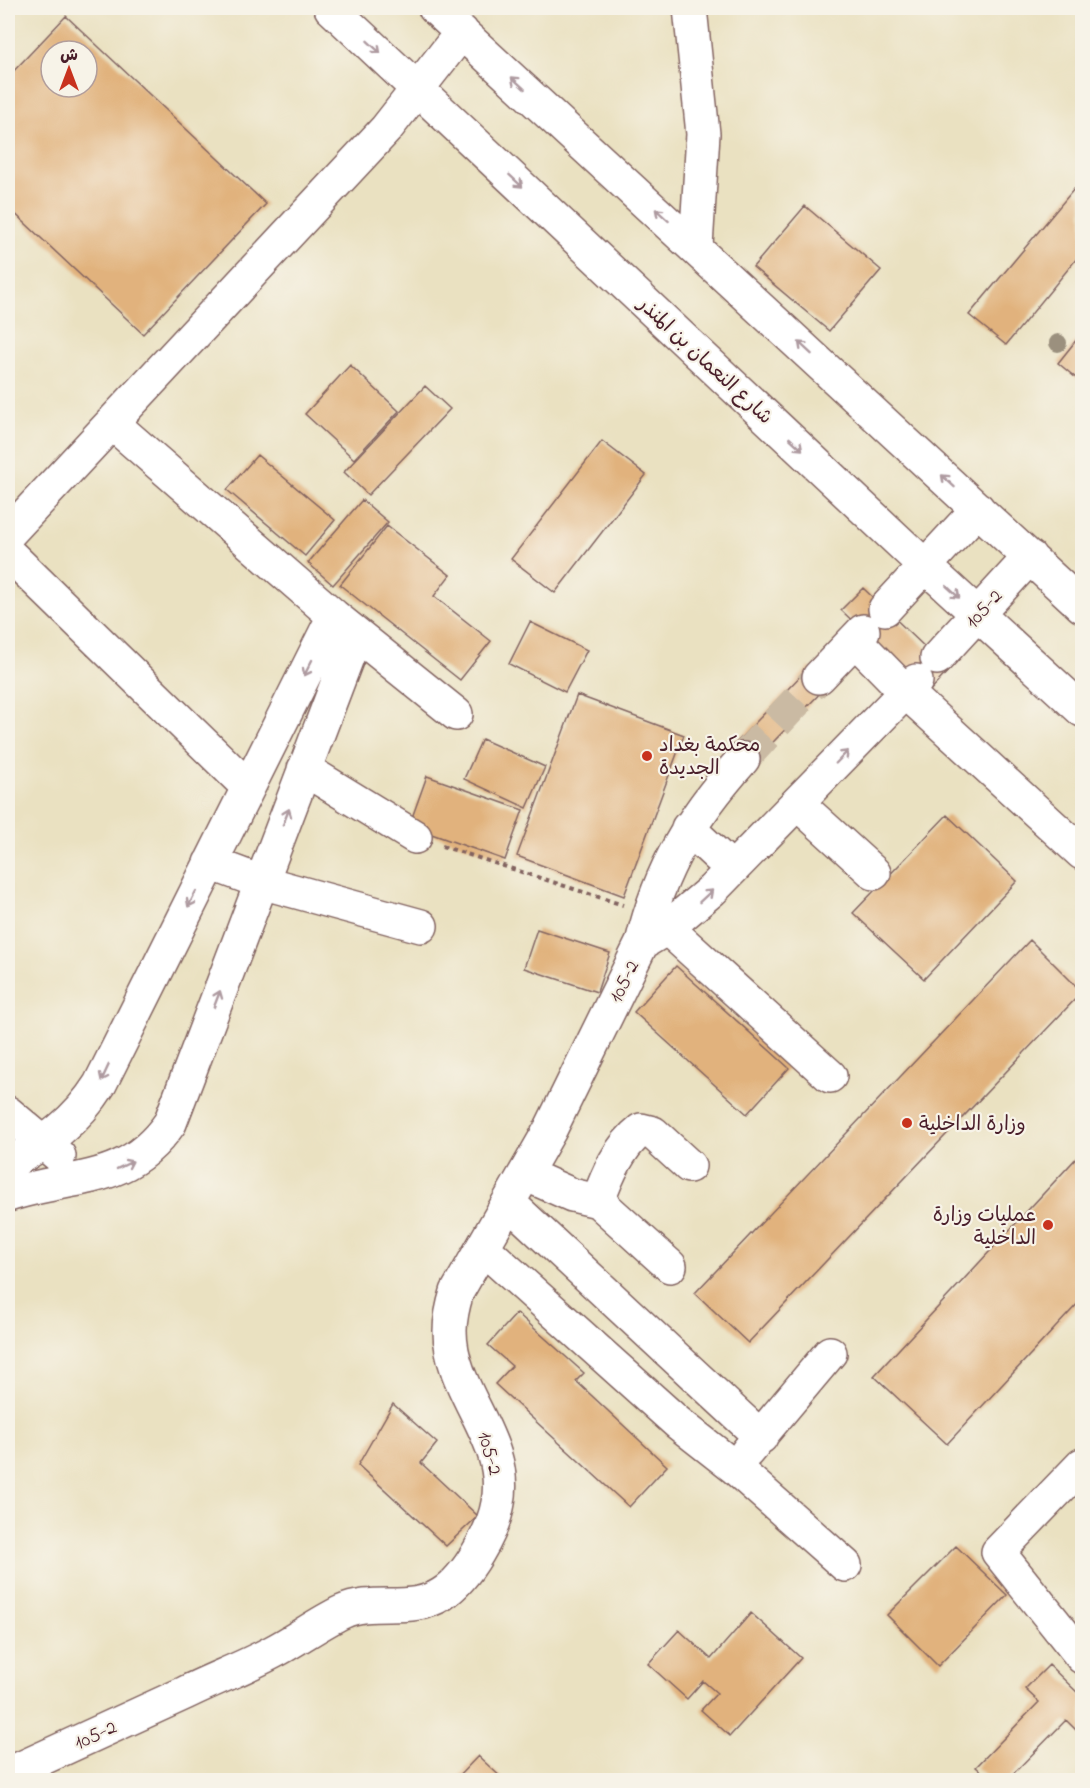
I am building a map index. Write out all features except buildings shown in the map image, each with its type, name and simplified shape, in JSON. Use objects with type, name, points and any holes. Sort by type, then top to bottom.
[{"type":"street","name":"شارع النعمان بن المنذر","points":[[331,8],[925,566],[1083,710]]},
{"type":"street","points":[[435,8],[696,246],[1083,606]]},
{"type":"street","points":[[690,8],[703,134],[696,246]]},
{"type":"street","points":[[8,534],[386,129],[462,32]]},
{"type":"street","points":[[112,423],[345,625],[456,714]]},
{"type":"street","points":[[819,677],[978,509]]},
{"type":"street","points":[[8,553],[248,787]]},
{"type":"street","name":"105-2","points":[[653,928],[705,897],[920,677],[1030,557]]},
{"type":"street","points":[[8,1195],[102,1174],[134,1160],[148,1150],[170,1123],[304,769],[345,625]]},
{"type":"street","points":[[8,1164],[45,1144],[76,1117],[100,1084],[248,787],[345,625]]},
{"type":"street","points":[[868,627],[920,677],[1083,853]]},
{"type":"street","name":"105-2","points":[[8,1774],[271,1653],[341,1612],[374,1604],[409,1605],[426,1602],[442,1594],[456,1582],[492,1527],[499,1503],[500,1478],[495,1453],[458,1372],[450,1332],[451,1312],[457,1292],[550,1130],[653,928],[664,874],[688,828],[743,759]]},
{"type":"street","points":[[304,769],[415,837]]},
{"type":"street","points":[[797,803],[874,873]]},
{"type":"street","points":[[688,828],[732,869]]},
{"type":"street","points":[[210,863],[261,882],[421,926]]},
{"type":"street","points":[[653,928],[830,1076]]},
{"type":"street","points":[[8,1113],[84,1177]]},
{"type":"street","points":[[598,1201],[607,1177],[632,1138],[641,1131],[652,1133],[689,1166]]},
{"type":"street","points":[[525,1174],[572,1195],[598,1201],[670,1266]]},
{"type":"street","points":[[509,1203],[761,1437]]},
{"type":"street","points":[[483,1248],[678,1423],[734,1467],[845,1565]]},
{"type":"street","points":[[734,1467],[830,1353]]},
{"type":"street","points":[[1083,1465],[998,1552],[1083,1657]]},
{"type":"path","points":[[415,837],[653,928]]},
{"type":"tunnel","points":[[743,759],[819,677]]},
{"type":"place","name":"محكمة بغداد الجديدة","points":[[647,756]]},
{"type":"place","name":"وزارة الداخلية","points":[[907,1123]]},
{"type":"place","name":"عمليات وزارة الداخلية","points":[[1048,1225]]}]
